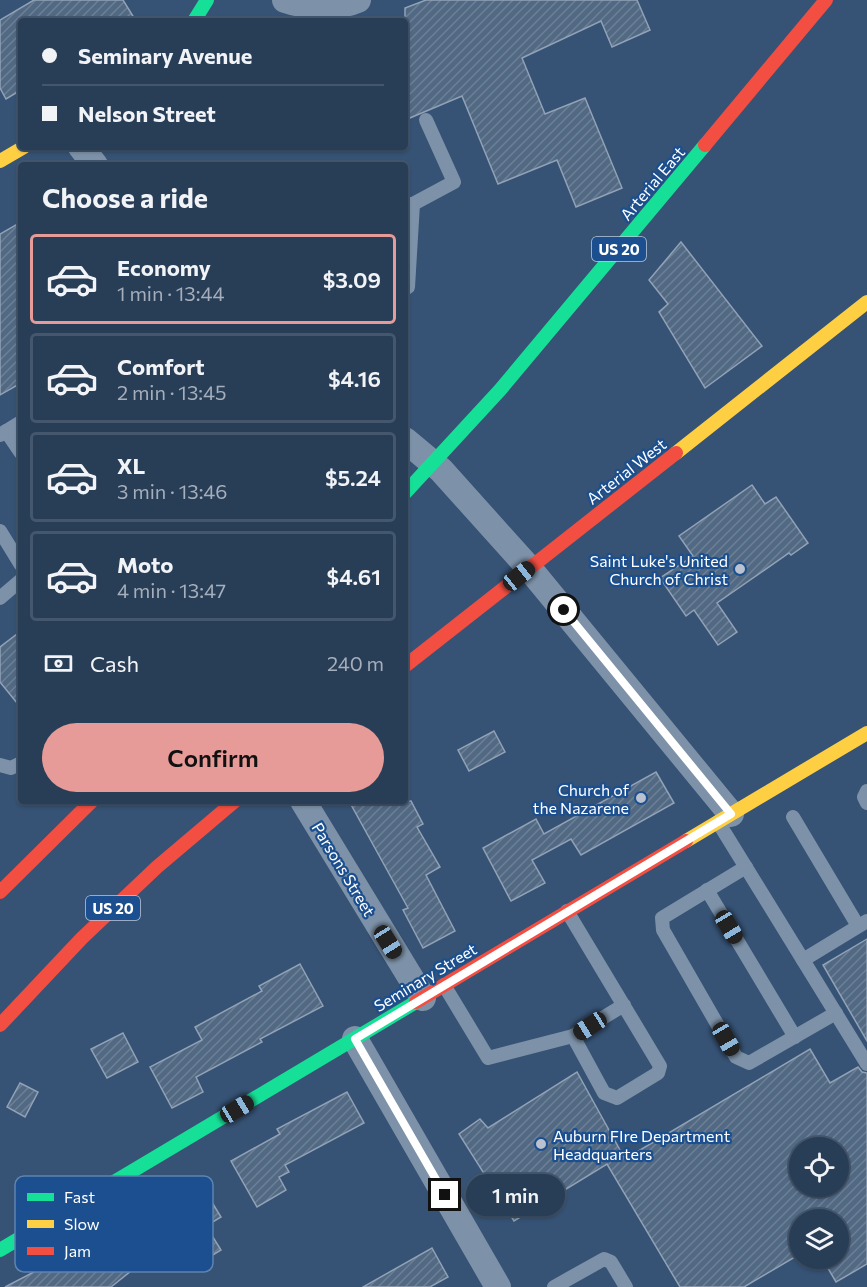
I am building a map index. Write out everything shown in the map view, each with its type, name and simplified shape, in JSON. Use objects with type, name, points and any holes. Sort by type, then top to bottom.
[{"type":"main road","points":[[196,18],[207,0]]},
{"type":"main road","name":"Arterial East","points":[[408,490],[500,390],[826,0]]},
{"type":"main road","points":[[0,161],[19,150]]},
{"type":"main road","name":"Arterial West","points":[[408,664],[867,302]]},
{"type":"main road","name":"Seminary Street","points":[[125,1176],[867,733]]},
{"type":"main road","points":[[0,892],[89,804]]},
{"type":"main road","name":"US 20","points":[[0,1025],[81,938],[157,867],[231,804]]},
{"type":"main road","name":"Seminary Street","points":[[0,1250],[15,1241]]},
{"type":"street","points":[[285,0],[314,7],[351,3],[358,0]]},
{"type":"street","points":[[84,150],[94,162]]},
{"type":"street","points":[[408,443],[441,470],[529,568],[725,818]]},
{"type":"street","name":"Parsons Street","points":[[305,804],[434,992]]},
{"type":"street","points":[[355,1039],[498,1287]]},
{"type":"lane","points":[[408,287],[409,204],[454,182],[426,120]]},
{"type":"lane","points":[[18,424],[3,433],[18,450]]},
{"type":"lane","points":[[0,531],[18,560]]},
{"type":"lane","points":[[0,598],[18,583]]},
{"type":"lane","points":[[0,765],[11,768],[18,764]]},
{"type":"lane","points":[[867,791],[864,797],[867,803]]},
{"type":"lane","points":[[793,817],[863,924],[803,960]]},
{"type":"lane","points":[[725,818],[746,867],[867,1064]]},
{"type":"lane","points":[[746,867],[662,918],[663,930],[736,1057],[750,1063],[836,1013]]},
{"type":"lane","points":[[707,890],[795,1037]]},
{"type":"lane","points":[[567,912],[660,1066],[658,1073],[617,1098],[604,1093],[573,1036]]},
{"type":"lane","points":[[434,992],[488,1058],[573,1036],[624,1005]]},
{"type":"lane","points":[[554,1287],[604,1259],[611,1262],[626,1287]]},
{"type":"building","points":[[34,0],[123,0],[134,18],[18,18],[18,92],[6,99],[0,88],[0,20]]},
{"type":"building","points":[[426,0],[637,0],[650,30],[612,47],[601,21],[522,58],[545,114],[585,98],[622,188],[576,207],[557,160],[498,184],[462,96],[408,119],[408,18],[405,18],[405,8]]},
{"type":"building","points":[[18,224],[18,385],[0,395],[0,234]]},
{"type":"building","points":[[681,242],[762,346],[705,388],[659,312],[668,304],[649,280]]},
{"type":"building","points":[[752,485],[765,504],[776,497],[808,543],[791,555],[789,553],[717,603],[737,632],[718,645],[694,610],[686,616],[660,578],[693,556],[679,536]]},
{"type":"building","points":[[18,633],[18,704],[0,682],[0,647]]},
{"type":"building","points":[[494,731],[505,752],[469,771],[458,750]]},
{"type":"building","points":[[656,772],[674,803],[581,855],[571,839],[532,860],[545,883],[511,901],[483,848],[536,819],[544,834]]},
{"type":"building","points":[[408,801],[411,801],[423,824],[417,827],[440,867],[426,875],[455,931],[423,948],[403,910],[408,908],[351,804],[408,804]]},
{"type":"building","points":[[867,939],[867,1041],[823,965]]},
{"type":"building","points":[[300,964],[323,1006],[260,1039],[262,1042],[196,1077],[203,1092],[172,1108],[150,1067],[202,1040],[195,1027],[262,991],[259,986]]},
{"type":"building","points":[[123,1033],[138,1062],[107,1078],[91,1049]]},
{"type":"building","points":[[810,1049],[830,1083],[858,1067],[862,1072],[867,1073],[867,1264],[836,1282],[828,1269],[849,1269],[849,1209],[789,1209],[789,1260],[744,1287],[680,1287],[607,1164],[514,1221],[459,1134],[480,1119],[488,1128],[577,1072],[625,1159]]},
{"type":"building","points":[[20,1083],[38,1092],[25,1117],[7,1107]]},
{"type":"building","points":[[347,1092],[364,1123],[285,1165],[289,1172],[279,1177],[286,1190],[257,1207],[231,1161],[280,1134],[277,1129]]},
{"type":"building","points":[[213,1204],[221,1217],[213,1222]]},
{"type":"building","points":[[213,1237],[221,1250],[213,1255]]},
{"type":"building","points":[[432,1248],[448,1277],[430,1287],[363,1287]]},
{"type":"building","points":[[34,1272],[130,1272],[111,1287],[5,1287]]},
{"type":"traffic: fast","points":[[196,18],[207,0]]},
{"type":"traffic: fast","points":[[408,490],[500,390],[705,145]]},
{"type":"traffic: fast","points":[[124,1176],[416,1002]]},
{"type":"traffic: fast","points":[[0,1250],[15,1241]]},
{"type":"traffic: slow","points":[[0,161],[19,150]]},
{"type":"traffic: slow","points":[[676,453],[867,302]]},
{"type":"traffic: slow","points":[[686,841],[867,733]]},
{"type":"traffic: jam","points":[[705,145],[826,0]]},
{"type":"traffic: jam","points":[[408,664],[676,453]]},
{"type":"traffic: jam","points":[[0,892],[89,804]]},
{"type":"traffic: jam","points":[[0,1025],[82,938],[157,867],[231,804]]},
{"type":"traffic: jam","points":[[416,1002],[686,841]]},
{"type":"place","name":"Saint Luke's United Church of Christ","points":[[740,569]]},
{"type":"place","name":"Church of the Nazarene","points":[[641,798]]},
{"type":"place","name":"Auburn FIre Department Headquarters","points":[[541,1144]]},
{"type":"route","points":[[445,1195],[355,1039],[731,814],[564,610]]}]
